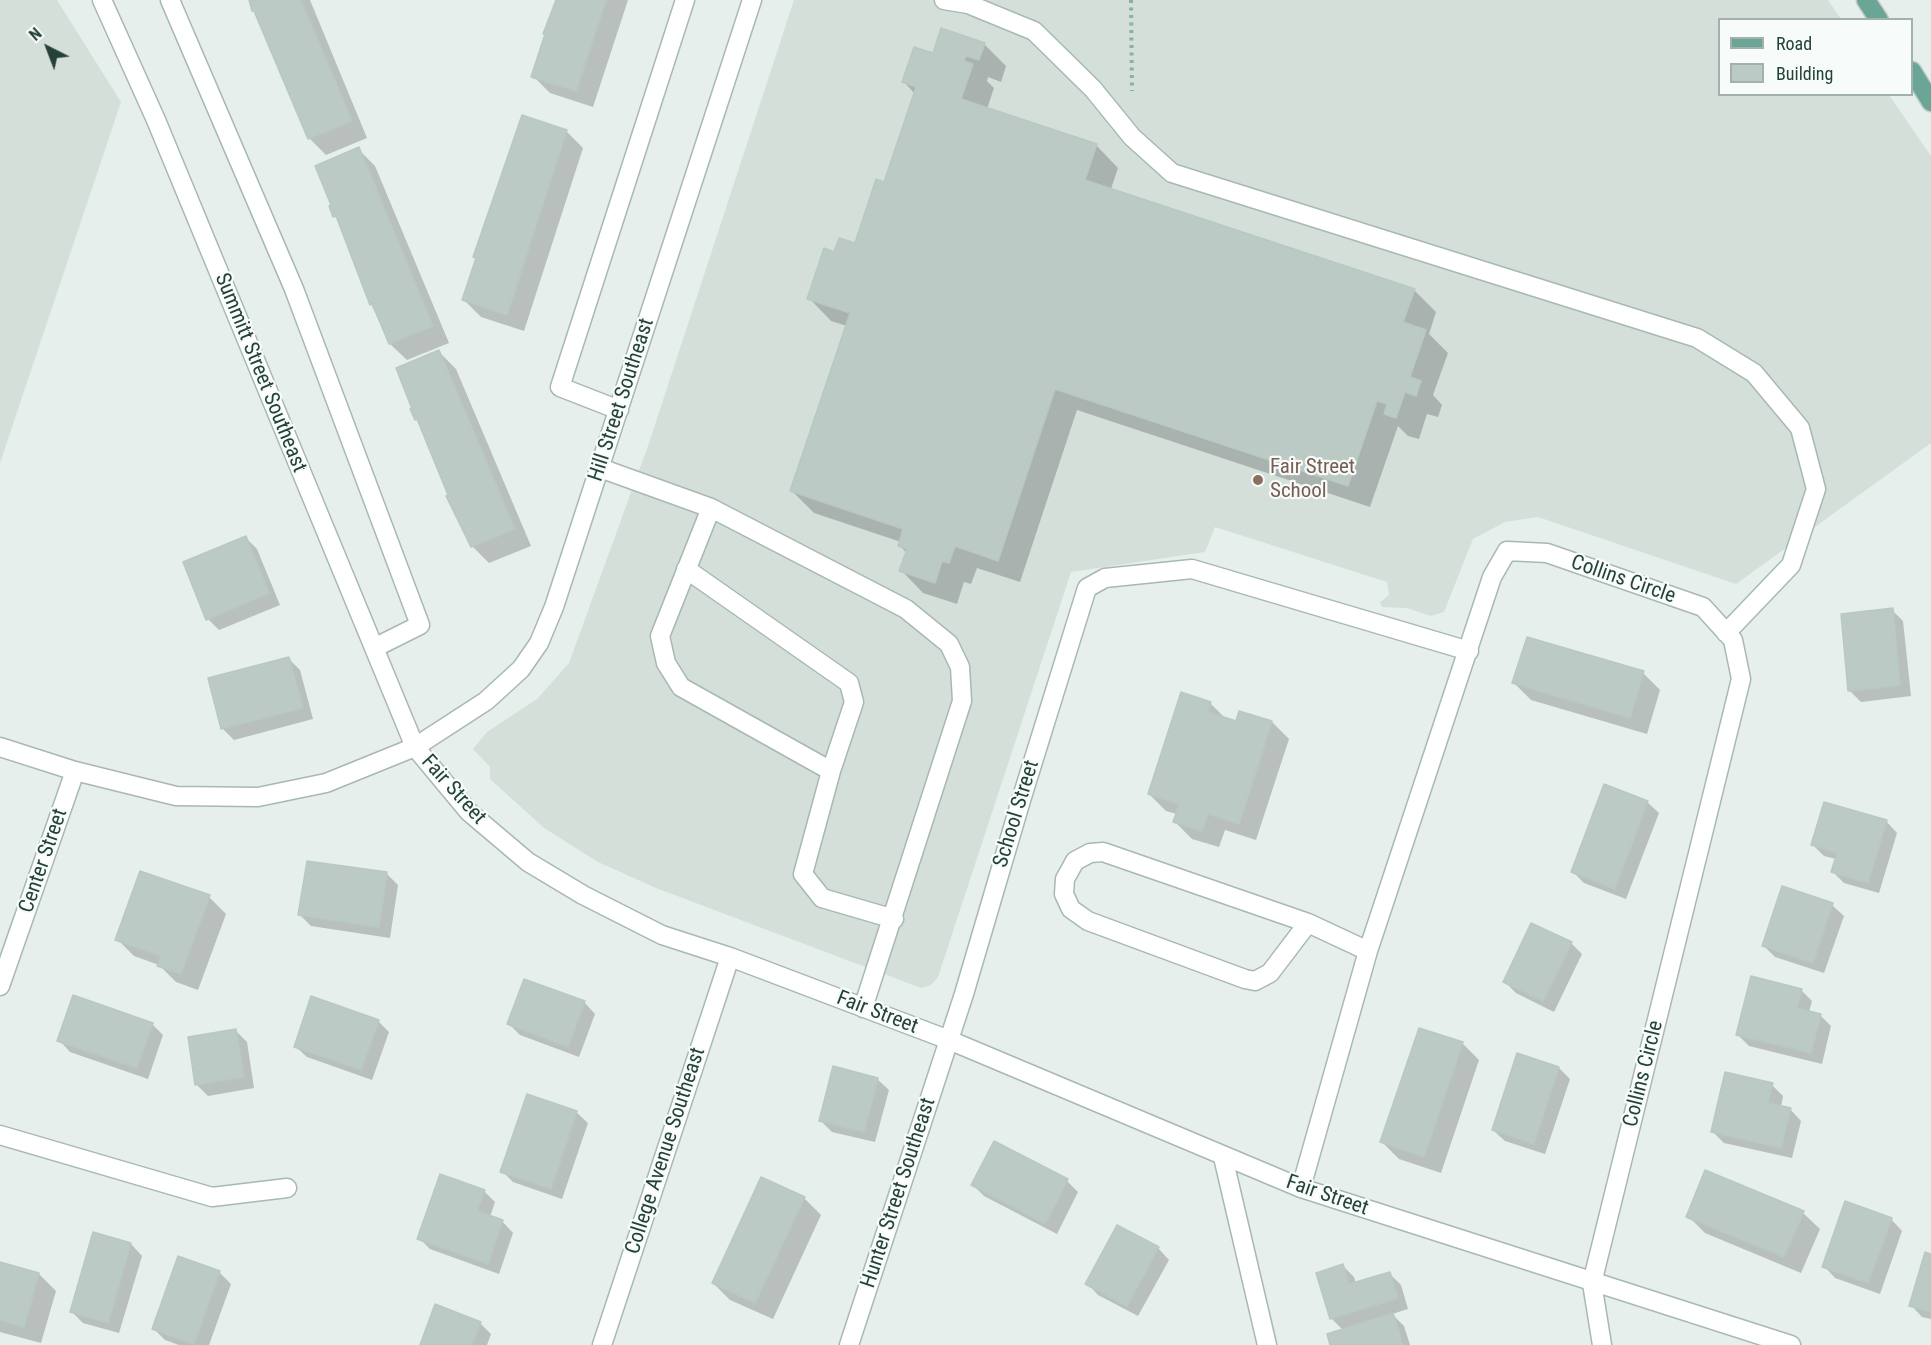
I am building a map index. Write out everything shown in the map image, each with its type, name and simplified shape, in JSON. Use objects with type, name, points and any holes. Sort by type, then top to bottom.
[{"type":"main road","points":[[1866,0],[1878,18]]},
{"type":"main road","points":[[1913,74],[1931,102]]},
{"type":"street","name":"Summitt Street Southeast","points":[[102,0],[156,120],[415,747]]},
{"type":"street","points":[[170,0],[294,289],[420,625],[374,648]]},
{"type":"street","points":[[619,410],[561,387],[685,0]]},
{"type":"street","name":"Hill Street Southeast","points":[[415,747],[486,701],[521,669],[539,643],[554,607],[752,0]]},
{"type":"street","points":[[944,0],[968,4],[1034,31],[1094,89],[1132,137],[1172,173],[1697,338],[1754,373],[1800,428],[1816,489],[1791,565],[1726,633]]},
{"type":"street","points":[[600,468],[711,508],[906,609],[949,644],[960,668],[962,701],[894,919],[863,1008]]},
{"type":"street","points":[[711,508],[660,636],[666,663],[681,687],[831,771]]},
{"type":"street","name":"Collins Circle","points":[[1301,1188],[1368,951],[1492,577],[1507,551],[1547,553],[1703,607],[1733,640],[1741,679],[1592,1283]]},
{"type":"street","points":[[686,569],[849,683],[854,702],[831,771],[803,874],[822,898],[894,919]]},
{"type":"street","name":"School Street","points":[[949,1040],[1087,588],[1105,578],[1192,569],[1469,651]]},
{"type":"street","name":"Fair Street","points":[[0,747],[75,771],[176,796],[258,797],[326,783],[415,747],[469,812],[528,862],[583,895],[662,935],[730,957],[949,1040],[1301,1188],[1791,1345]]},
{"type":"street","name":"Center Street","points":[[0,986],[75,771]]},
{"type":"street","points":[[1308,923],[1270,973],[1255,981],[1245,980],[1088,921],[1071,909],[1064,894],[1065,879],[1076,861],[1090,853],[1103,852],[1308,923],[1368,951]]},
{"type":"street","name":"College Avenue Southeast","points":[[602,1345],[730,957]]},
{"type":"street","name":"Hunter Street Southeast","points":[[849,1345],[949,1040]]},
{"type":"street","points":[[0,1135],[212,1197],[287,1188]]},
{"type":"street","points":[[1223,1157],[1267,1345]]},
{"type":"street","points":[[1592,1283],[1602,1345]]},
{"type":"path","points":[[1131,0],[1132,91]]},
{"type":"shaded area","points":[[0,0],[57,0],[121,102],[0,463]]},
{"type":"shaded area","name":"Fair Street School","points":[[794,0],[1828,0],[1840,18],[1718,18],[1718,96],[1890,96],[1931,156],[1931,443],[1736,584],[1538,517],[1505,522],[1473,539],[1444,612],[1431,616],[1407,608],[1382,607],[1380,602],[1389,595],[1387,582],[1215,527],[1205,552],[1071,572],[938,977],[931,985],[921,988],[656,888],[598,862],[544,828],[490,779],[490,767],[473,749],[487,732],[537,699],[569,663],[649,443]]},
{"type":"building","points":[[249,0],[301,0],[352,121],[308,139]]},
{"type":"building","points":[[556,0],[606,0],[576,91],[531,77],[545,34],[543,34]]},
{"type":"building","points":[[941,28],[985,43],[979,60],[966,56],[964,61],[973,64],[961,99],[1097,144],[1085,180],[1415,289],[1403,322],[1426,330],[1410,377],[1421,381],[1416,396],[1405,392],[1396,418],[1384,414],[1387,404],[1377,401],[1348,486],[1055,389],[998,561],[955,546],[949,563],[942,561],[935,583],[899,571],[907,549],[898,546],[903,529],[790,491],[850,313],[807,299],[824,248],[834,252],[839,238],[855,243],[876,179],[884,182],[916,87],[902,82],[914,47],[933,53]]},
{"type":"building","points":[[522,115],[567,130],[507,315],[462,300],[476,258],[473,257]]},
{"type":"building","points":[[359,147],[433,326],[389,344],[372,303],[370,305],[336,216],[333,217],[329,206],[331,205],[315,166]]},
{"type":"building","points":[[439,350],[515,529],[471,547],[446,496],[448,495],[417,419],[415,420],[410,409],[412,409],[396,368]]},
{"type":"building","points":[[246,536],[269,593],[206,620],[183,562]]},
{"type":"building","points":[[1893,608],[1900,685],[1848,691],[1841,614]]},
{"type":"building","points":[[1527,637],[1644,671],[1630,718],[1512,683]]},
{"type":"building","points":[[289,657],[303,708],[221,729],[208,678]]},
{"type":"building","points":[[1181,692],[1211,702],[1208,712],[1236,721],[1239,711],[1272,721],[1239,824],[1208,814],[1202,831],[1173,822],[1179,804],[1148,794]]},
{"type":"building","points":[[1604,784],[1648,801],[1615,889],[1571,872]]},
{"type":"building","points":[[1824,802],[1887,820],[1868,883],[1831,872],[1837,853],[1811,845]]},
{"type":"building","points":[[307,861],[387,872],[379,927],[298,915]]},
{"type":"building","points":[[140,871],[210,895],[181,974],[157,966],[161,956],[115,940]]},
{"type":"building","points":[[1782,886],[1833,903],[1813,963],[1762,946]]},
{"type":"building","points":[[1531,923],[1572,942],[1543,1001],[1503,982]]},
{"type":"building","points":[[1751,976],[1802,989],[1797,1008],[1821,1014],[1811,1053],[1736,1035]]},
{"type":"building","points":[[524,979],[585,1001],[568,1047],[507,1024]]},
{"type":"building","points":[[73,995],[153,1023],[137,1068],[57,1041]]},
{"type":"building","points":[[311,996],[379,1020],[361,1070],[294,1047]]},
{"type":"building","points":[[1419,1028],[1463,1042],[1424,1157],[1380,1142]]},
{"type":"building","points":[[236,1029],[244,1077],[195,1085],[188,1037]]},
{"type":"building","points":[[1517,1053],[1559,1067],[1534,1144],[1492,1130]]},
{"type":"building","points":[[833,1066],[878,1078],[864,1132],[819,1121]]},
{"type":"building","points":[[1725,1072],[1773,1083],[1768,1103],[1791,1108],[1781,1148],[1711,1132]]},
{"type":"building","points":[[527,1094],[577,1111],[551,1189],[500,1172]]},
{"type":"building","points":[[994,1141],[1068,1179],[1045,1224],[971,1185]]},
{"type":"building","points":[[1705,1170],[1804,1211],[1784,1257],[1686,1217]]},
{"type":"building","points":[[440,1174],[485,1190],[477,1211],[503,1220],[488,1264],[417,1239]]},
{"type":"building","points":[[761,1177],[805,1197],[755,1303],[712,1283]]},
{"type":"building","points":[[1845,1201],[1892,1218],[1868,1283],[1822,1267]]},
{"type":"building","points":[[1117,1225],[1159,1247],[1127,1306],[1085,1284]]},
{"type":"building","points":[[93,1232],[131,1243],[108,1323],[70,1312]]},
{"type":"building","points":[[1925,1252],[1931,1254],[1931,1312],[1909,1306]]},
{"type":"building","points":[[178,1256],[220,1271],[194,1344],[152,1329]]},
{"type":"building","points":[[0,1262],[39,1273],[24,1327],[0,1320]]},
{"type":"building","points":[[1343,1264],[1349,1284],[1390,1272],[1398,1298],[1330,1319],[1316,1273]]},
{"type":"building","points":[[435,1304],[481,1322],[472,1345],[420,1345]]},
{"type":"building","points":[[1393,1313],[1403,1345],[1330,1345],[1327,1334]]},
{"type":"place","name":"Fair Street School","points":[[1258,480]]}]
